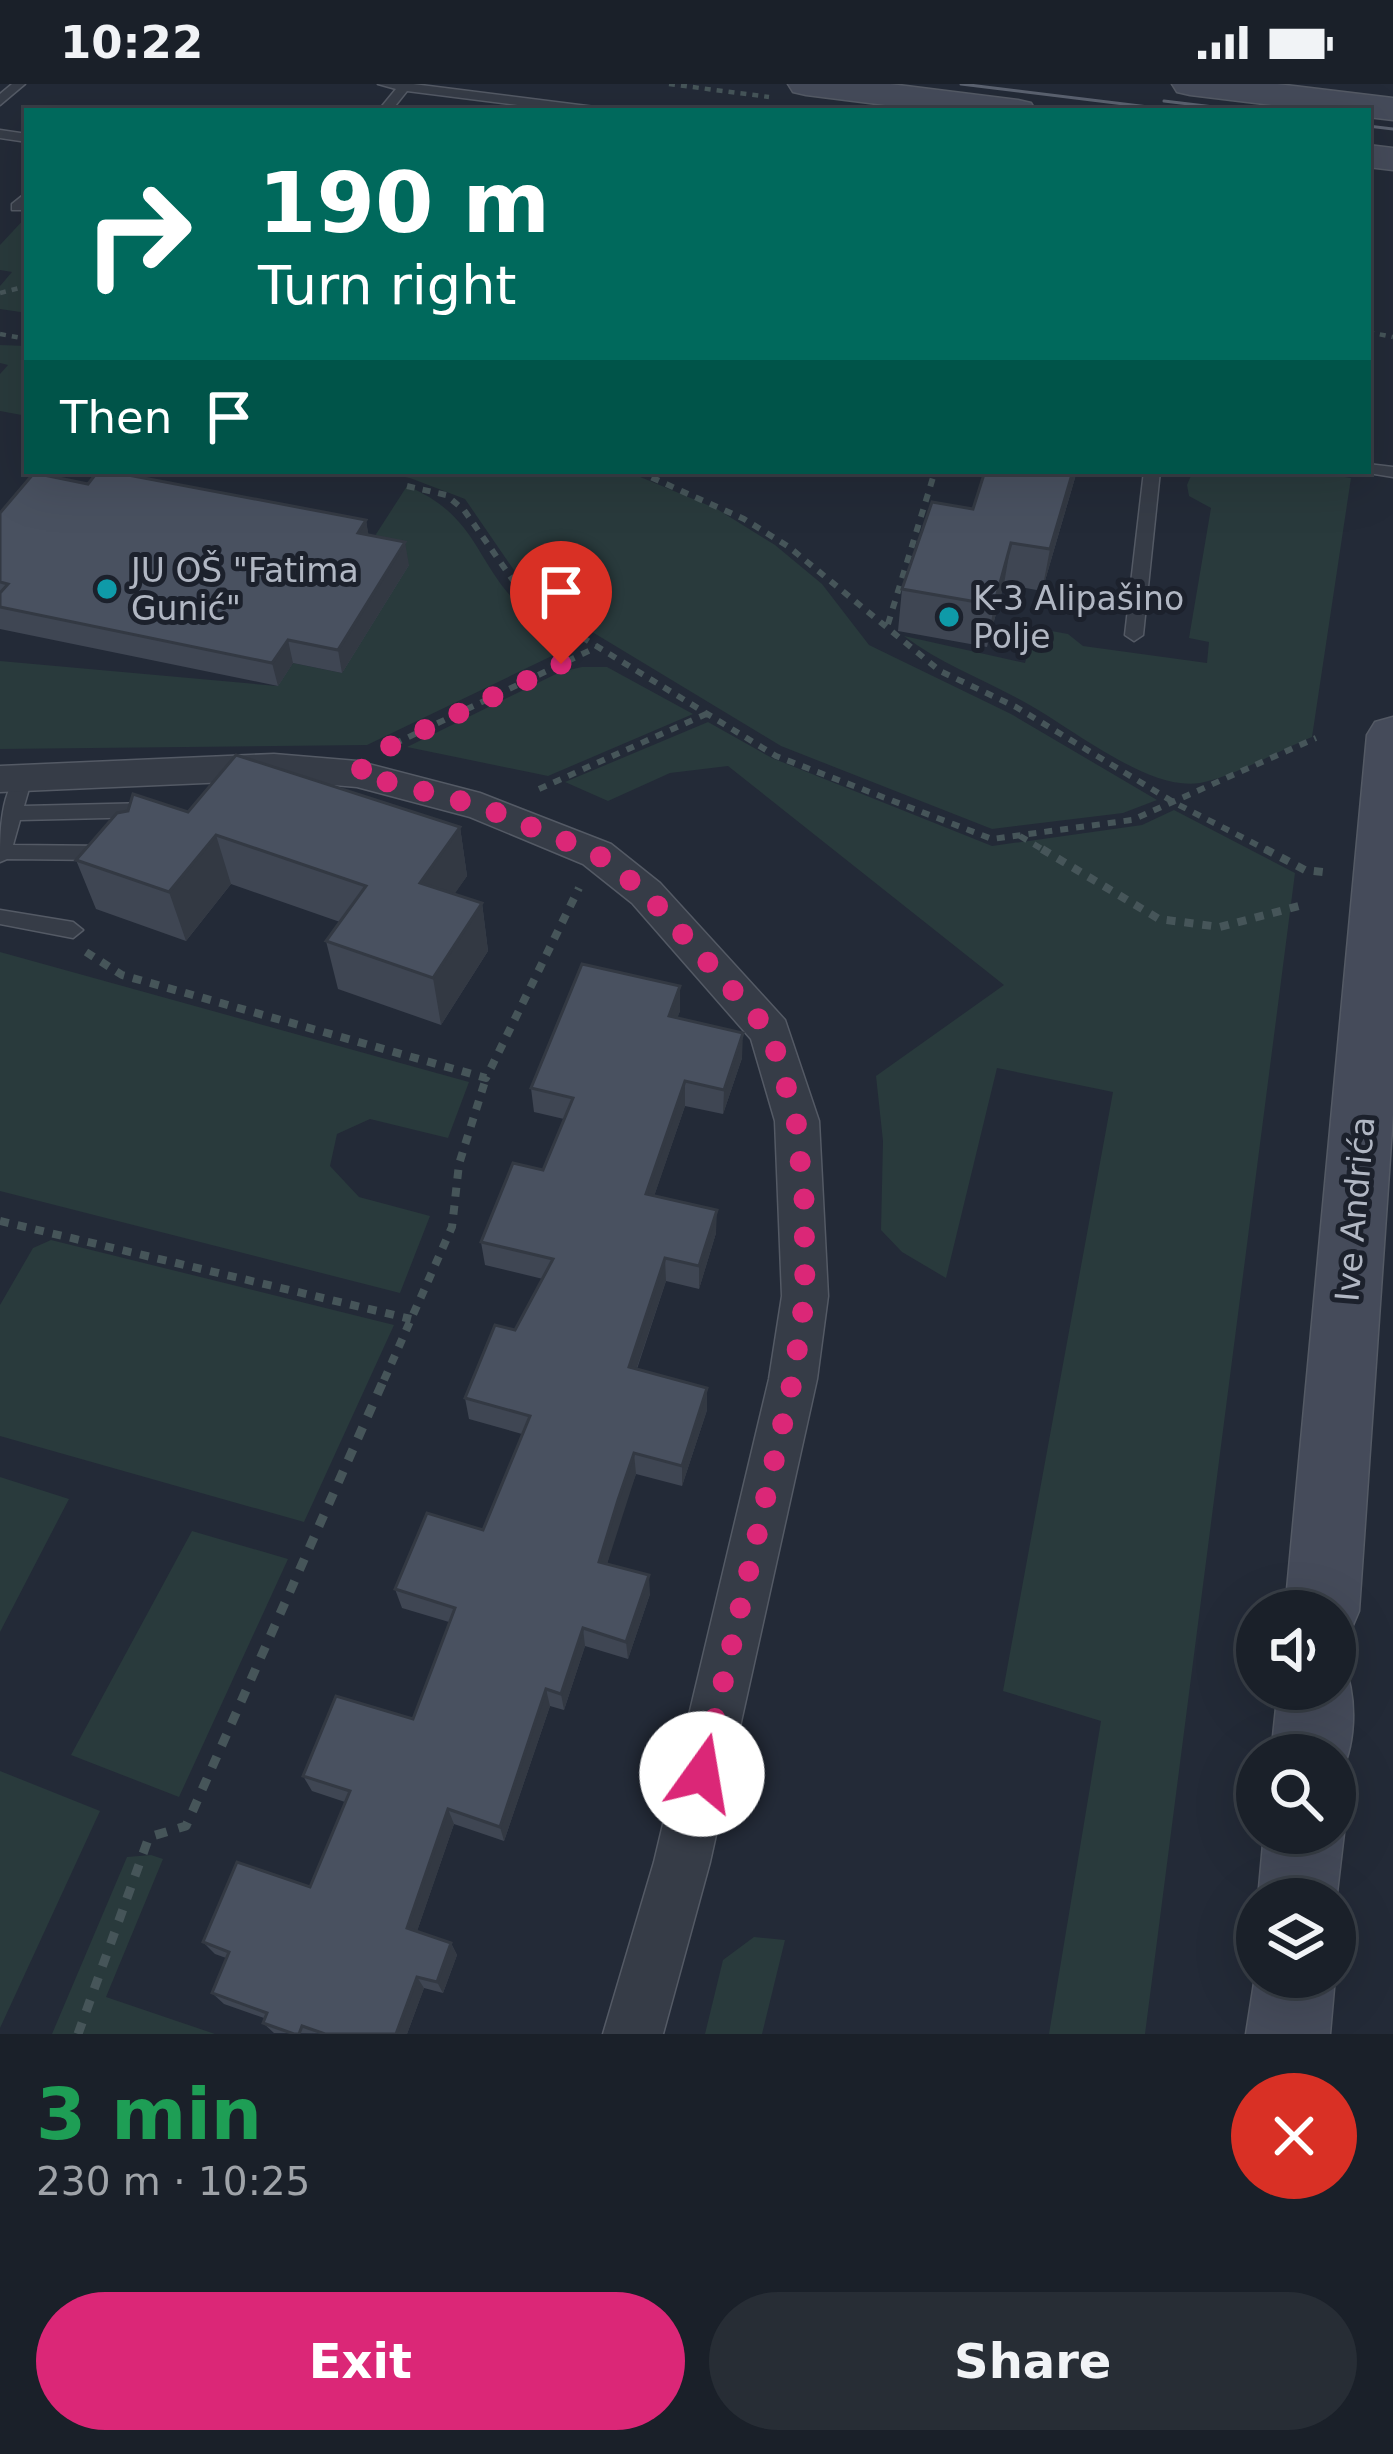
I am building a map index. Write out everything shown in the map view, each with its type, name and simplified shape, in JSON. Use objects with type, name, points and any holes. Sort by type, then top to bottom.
[{"type":"main road","points":[[806,84],[994,108]]},
{"type":"main road","points":[[1190,84],[1393,109]]},
{"type":"main road","name":"Ive Andrića","points":[[1324,1590],[1393,734]]},
{"type":"main road","points":[[1288,2034],[1291,1998]]},
{"type":"street","points":[[12,790],[195,768],[357,774],[480,806],[597,854],[646,893],[770,1032],[796,1120],[804,1199],[805,1296],[793,1379],[693,1816],[633,2034]]},
{"type":"lane","points":[[0,101],[19,84]]},
{"type":"lane","points":[[384,84],[572,108]]},
{"type":"lane","points":[[1134,635],[1152,474]]},
{"type":"lane","points":[[135,853],[1,854],[12,790],[150,810]]},
{"type":"lane","points":[[0,917],[73,930]]},
{"type":"path","points":[[645,474],[744,519],[789,547],[940,671],[1016,707],[1175,803],[1305,870],[1330,873]]},
{"type":"path","points":[[888,625],[934,474]]},
{"type":"path","points":[[407,486],[446,495],[464,510],[531,606],[776,756],[992,838],[1132,820],[1316,738]]},
{"type":"path","points":[[357,774],[378,752],[598,646]]},
{"type":"path","points":[[536,791],[707,713]]},
{"type":"path","points":[[1018,835],[1159,919],[1220,927],[1299,906]]},
{"type":"path","points":[[78,2034],[149,1837],[186,1826],[412,1319],[452,1227],[459,1164],[486,1078],[587,871]]},
{"type":"path","points":[[73,930],[88,956],[122,975],[486,1078]]},
{"type":"path","points":[[0,1221],[412,1319]]},
{"type":"shaded area","points":[[24,219],[24,313],[0,309],[0,286],[12,272],[0,270],[0,245]]},
{"type":"shaded area","points":[[0,345],[24,346],[24,415],[0,411],[0,374],[8,365],[0,363]]},
{"type":"shaded area","points":[[389,474],[633,474],[717,509],[775,545],[822,584],[869,645],[1011,714],[1157,800],[1123,813],[992,829],[781,746],[531,595],[465,499]]},
{"type":"shaded area","points":[[1192,474],[1351,478],[1312,737],[1227,775],[1179,783],[1106,753],[904,636],[1025,663],[1035,628],[1068,634],[1083,646],[1207,663],[1209,642],[1189,638],[1211,508],[1189,496]]},
{"type":"shaded area","points":[[407,486],[449,511],[507,592],[555,630],[556,654],[367,745],[0,749],[0,661],[277,686],[293,663],[342,673],[362,556]]},
{"type":"shaded area","points":[[607,667],[693,714],[548,776],[407,747],[560,672]]},
{"type":"shaded area","points":[[708,722],[772,758],[992,846],[1142,825],[1174,810],[1295,873],[1145,2034],[1049,2034],[1101,1721],[1003,1691],[1113,1092],[997,1068],[946,1278],[902,1252],[881,1230],[883,1141],[876,1076],[1004,985],[728,766],[670,773],[608,801],[565,782]]},
{"type":"shaded area","points":[[0,952],[469,1082],[448,1138],[370,1119],[337,1134],[330,1166],[359,1197],[430,1216],[400,1293],[0,1191]]},
{"type":"shaded area","points":[[51,1240],[394,1325],[304,1522],[0,1436],[0,1305],[33,1248]]},
{"type":"shaded area","points":[[0,1477],[69,1499],[0,1632]]},
{"type":"shaded area","points":[[192,1531],[288,1559],[179,1797],[71,1755]]},
{"type":"shaded area","points":[[0,1771],[100,1811],[0,2028]]},
{"type":"shaded area","points":[[127,1857],[163,1859],[106,1997],[215,2034],[52,2034]]},
{"type":"shaded area","points":[[754,1937],[785,1940],[762,2034],[705,2034],[723,1960]]},
{"type":"building","name":"JU OŠ \"Fatima Gunić\"","points":[[33,474],[88,484],[96,474],[123,474],[366,520],[358,533],[405,542],[338,650],[288,640],[272,663],[0,607],[0,593],[8,584],[0,582],[0,513]]},
{"type":"building","points":[[984,474],[1072,474],[1050,549],[1011,543],[994,605],[902,589],[932,502],[973,509]]},
{"type":"building","points":[[236,755],[460,827],[420,883],[482,903],[433,978],[326,941],[366,886],[216,835],[169,892],[76,860],[117,813],[128,811],[133,794],[188,812]]},
{"type":"building","points":[[582,964],[680,986],[669,1016],[743,1033],[724,1090],[685,1081],[646,1194],[717,1210],[699,1266],[665,1258],[629,1367],[707,1388],[682,1466],[634,1453],[618,1500],[599,1562],[649,1575],[626,1642],[583,1628],[561,1694],[546,1689],[500,1827],[448,1809],[407,1928],[451,1943],[437,1982],[417,1977],[396,2034],[325,2034],[302,2026],[294,2034],[263,2023],[267,2013],[212,1993],[229,1952],[203,1942],[237,1862],[310,1887],[350,1791],[303,1776],[336,1696],[413,1719],[455,1608],[395,1589],[427,1513],[483,1530],[530,1416],[465,1398],[495,1325],[515,1330],[553,1259],[481,1242],[513,1163],[543,1170],[573,1098],[531,1088]]},
{"type":"tram line","points":[[961,84],[1157,108]]},
{"type":"tram line","points":[[1164,101],[1222,108]]},
{"type":"tram line","points":[[1371,126],[1393,129]]},
{"type":"place","name":"JU OŠ \"Fatima Gunić\"","points":[[107,589]]},
{"type":"place","name":"K-3 Alipašino Polje","points":[[949,617]]},
{"type":"route","points":[[561,664],[378,752],[357,774],[480,806],[597,854],[646,893],[770,1032],[796,1120],[804,1199],[805,1296],[793,1379],[702,1774]]}]
